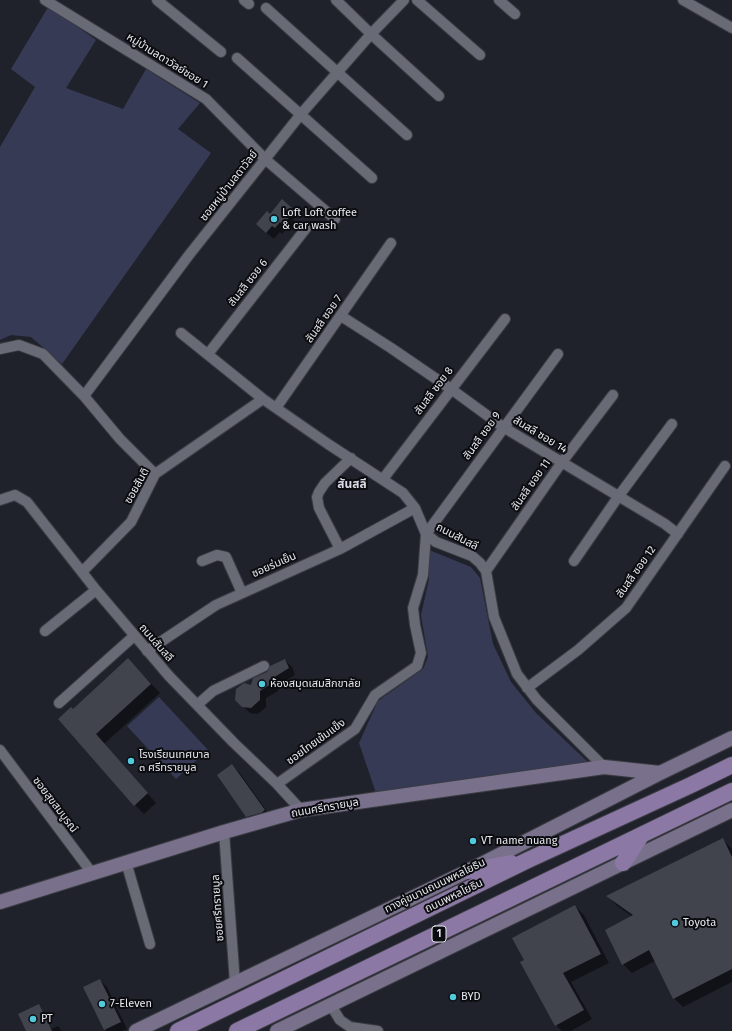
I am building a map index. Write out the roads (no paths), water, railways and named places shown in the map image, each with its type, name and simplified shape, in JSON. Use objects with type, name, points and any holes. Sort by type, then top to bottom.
[{"type":"main road","name":"ทางคู่ขนานถนนพหลโยธิน","points":[[136,1031],[468,871],[732,738]]},
{"type":"main road","name":"ถนนพหลโยธิน","points":[[178,1031],[528,860],[732,764]]},
{"type":"main road","name":"ถนนศรีทรายมูล","points":[[0,902],[224,832],[301,810],[604,767],[660,773]]},
{"type":"main road","name":"1","points":[[237,1031],[732,791]]},
{"type":"main road","name":"1","points":[[278,1031],[330,1004],[732,810]]},
{"type":"main road","points":[[623,863],[641,836]]},
{"type":"main road","points":[[468,871],[528,860]]},
{"type":"street","name":"หมู่บ้านลดาวัลย์ซอย 1","points":[[45,0],[206,99],[265,159],[335,219]]},
{"type":"street","points":[[157,0],[221,52]]},
{"type":"street","points":[[336,0],[439,96]]},
{"type":"street","name":"ซอยหมู่บ้านลดาวัลย์","points":[[84,396],[189,255],[301,114],[371,34],[404,0]]},
{"type":"street","points":[[417,0],[480,55]]},
{"type":"street","points":[[499,0],[515,14]]},
{"type":"street","points":[[683,0],[732,28]]},
{"type":"street","points":[[266,8],[407,135]]},
{"type":"street","points":[[237,58],[372,178]]},
{"type":"street","name":"สันสลี ซอย 6","points":[[208,354],[307,227]]},
{"type":"street","name":"สันสลี ซอย 7","points":[[276,408],[391,243]]},
{"type":"street","name":"สันสลี ซอย 14","points":[[341,316],[393,349],[504,427],[665,524],[678,534]]},
{"type":"street","name":"สันสลี ซอย 8","points":[[383,479],[505,319]]},
{"type":"street","name":"ถนนสันสลี","points":[[181,333],[263,399],[403,493],[415,508],[426,534],[436,542],[472,556],[486,571]]},
{"type":"street","points":[[0,349],[19,345],[43,354],[84,396],[120,439],[155,474]]},
{"type":"street","name":"สันสลี ซอย 9","points":[[426,534],[558,354]]},
{"type":"street","name":"สันสลี ซอย 11","points":[[486,571],[562,462],[613,395]]},
{"type":"street","name":"ซอยสันติ","points":[[82,572],[131,522],[155,474],[263,399]]},
{"type":"street","points":[[574,561],[618,497],[672,424]]},
{"type":"street","points":[[340,549],[319,508],[317,497],[324,483],[351,458]]},
{"type":"street","name":"สันสลี ซอย 12","points":[[527,688],[578,650],[626,608],[725,466]]},
{"type":"street","name":"ถนนสันสลี","points":[[0,500],[15,495],[27,502],[96,590],[169,676],[234,743],[278,784],[301,810]]},
{"type":"street","name":"ซอยร่มเย็น","points":[[148,651],[216,605],[340,549],[415,508]]},
{"type":"street","name":"ซอยไทยเข้มแข็ง","points":[[278,784],[355,729],[375,695],[417,666],[422,654],[415,625],[413,608],[423,576],[426,534]]},
{"type":"street","points":[[202,561],[217,555],[226,557],[242,593]]},
{"type":"street","points":[[486,571],[494,617],[517,674],[537,700],[604,767]]},
{"type":"street","points":[[45,631],[96,590]]},
{"type":"street","points":[[59,704],[134,636]]},
{"type":"street","points":[[197,705],[213,692],[264,666]]},
{"type":"street","name":"ซอยสุขสมบูรณ์","points":[[0,750],[92,873]]},
{"type":"street","name":"ซอยศรีทรายมูล","points":[[224,832],[235,983]]},
{"type":"street","points":[[126,862],[150,944]]},
{"type":"street","points":[[330,1004],[340,1020],[350,1027],[378,1031]]},
{"type":"place","name":"Loft Loft coffee & car wash","points":[[274,219]]},
{"type":"place","name":"ห้องสมุดเสมสิกขาลัย","points":[[262,684]]},
{"type":"place","name":"โรงเรียนเทศบาล ๓ ศรีทรายมูล","points":[[131,761]]},
{"type":"place","name":"VT name nuang","points":[[473,841]]},
{"type":"place","name":"Toyota","points":[[675,923]]},
{"type":"place","name":"BYD","points":[[453,997]]},
{"type":"place","name":"7-Eleven","points":[[102,1004]]},
{"type":"place","name":"PT","points":[[33,1019]]},
{"type":"district","name":"สันสลี","points":[[352,485]]}]
